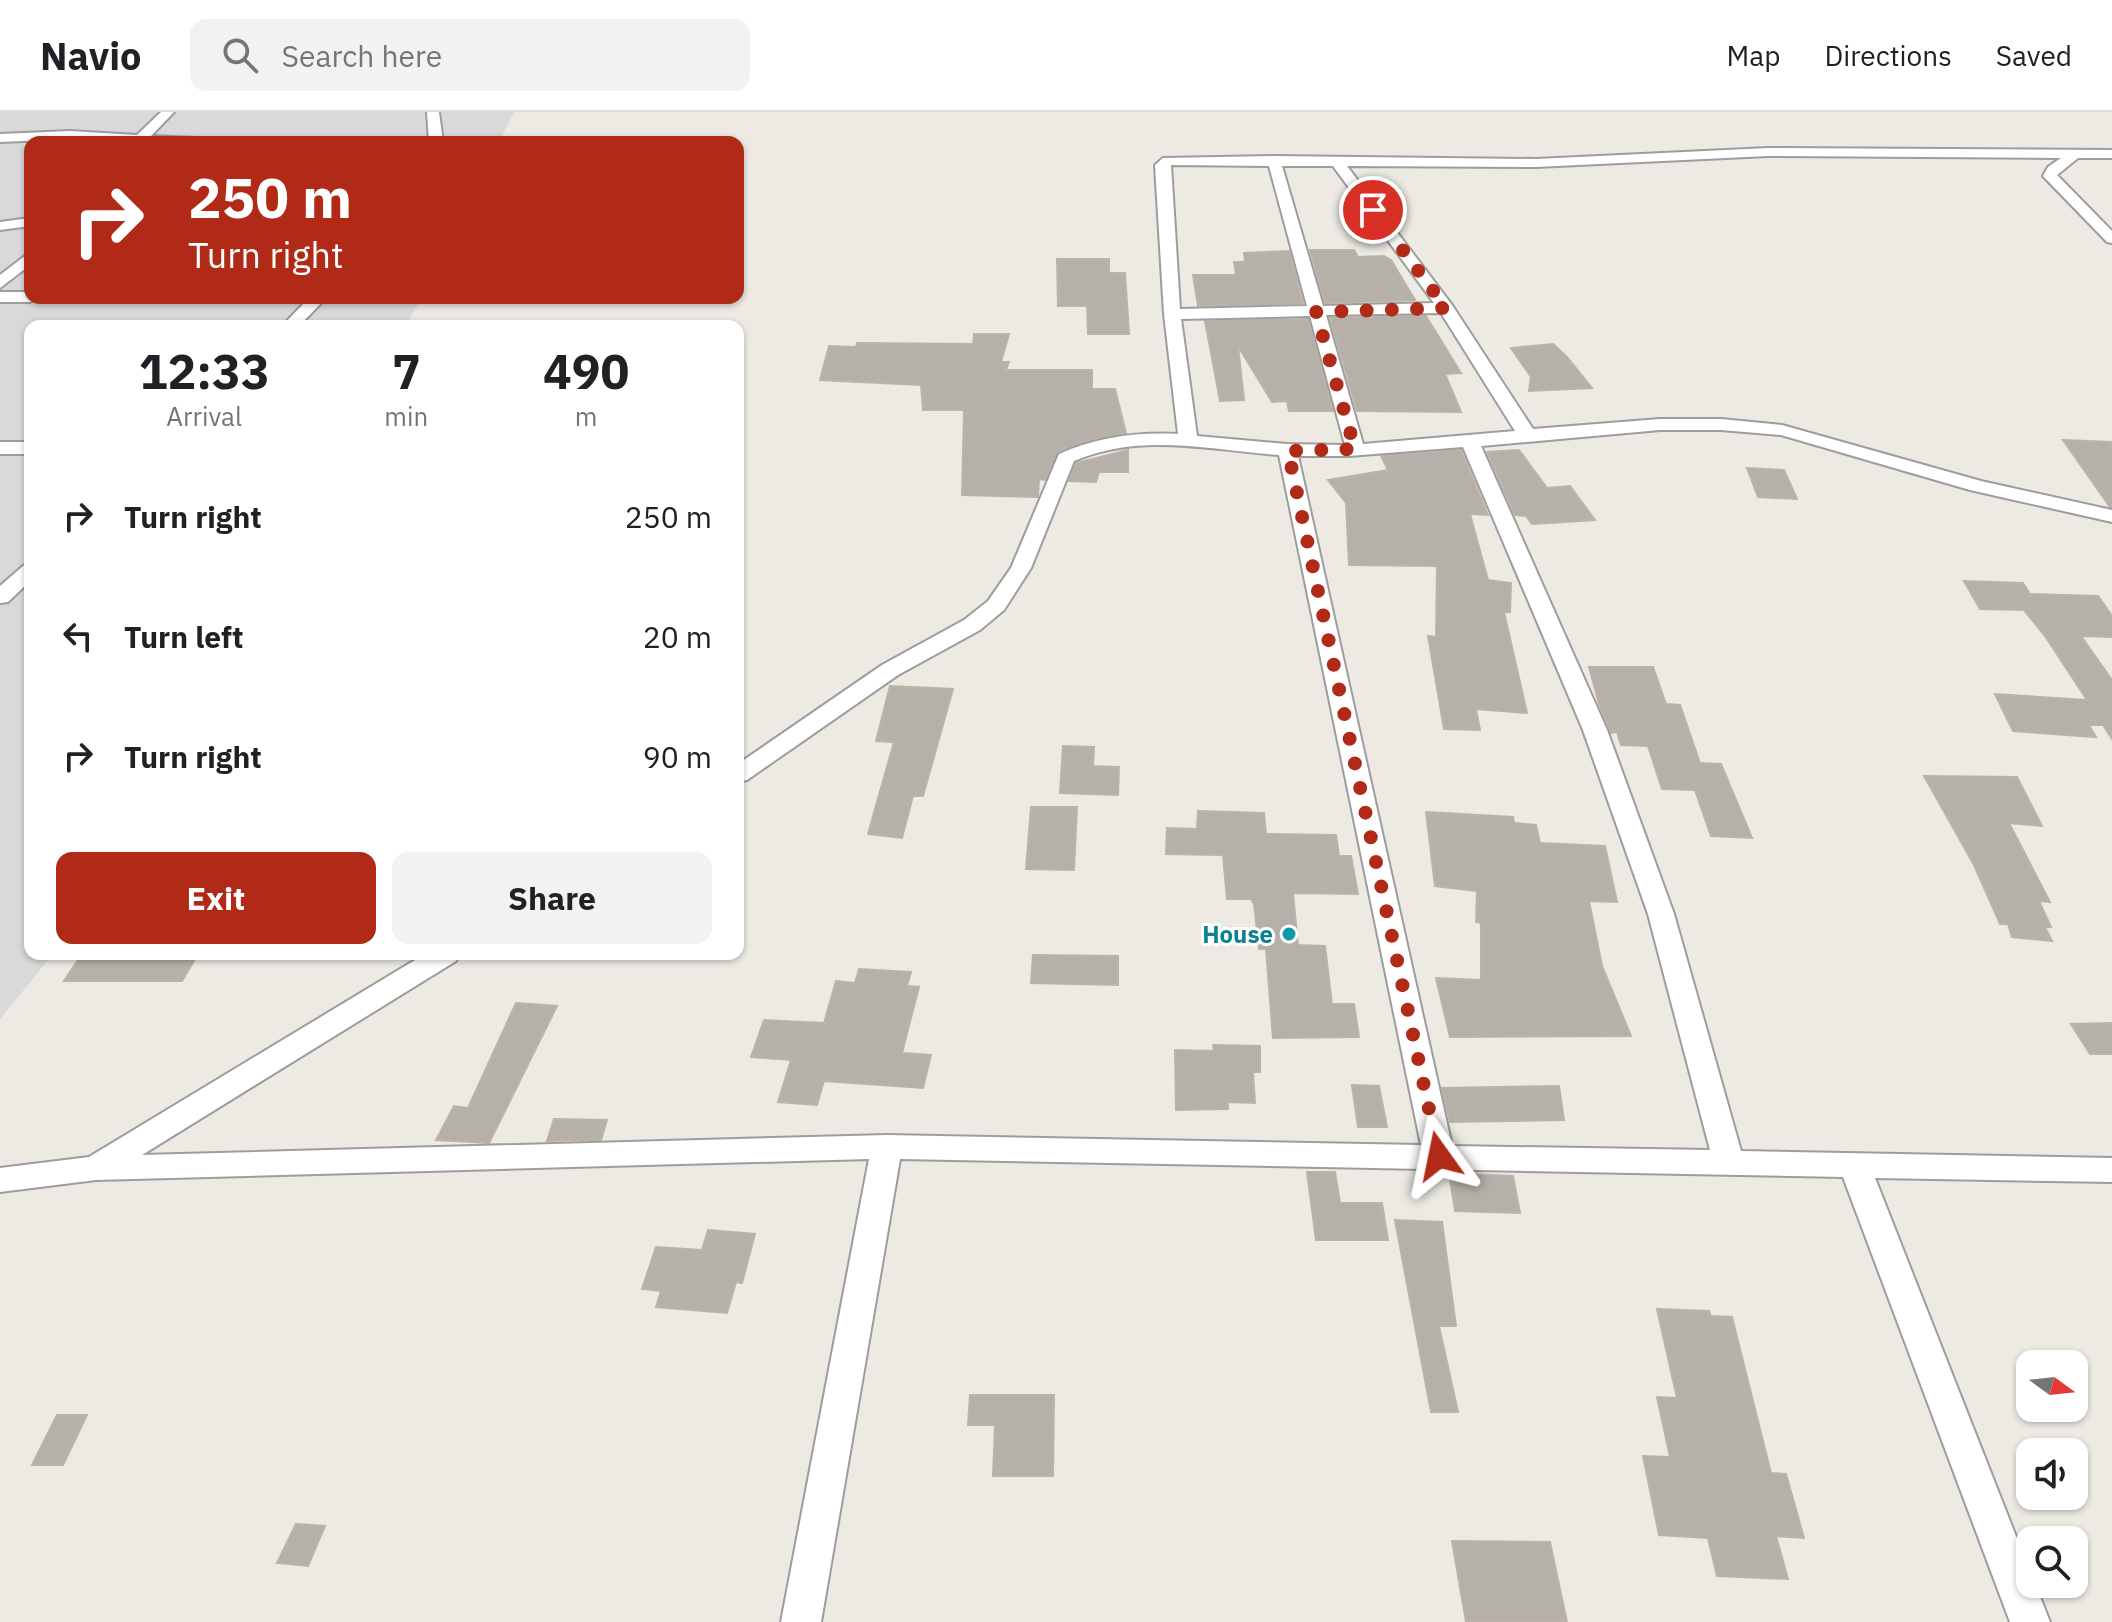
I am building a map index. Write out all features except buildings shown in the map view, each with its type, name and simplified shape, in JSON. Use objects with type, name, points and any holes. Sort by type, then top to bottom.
[{"type":"street","points":[[143,136],[168,112]]},
{"type":"street","points":[[433,112],[435,136]]},
{"type":"street","points":[[47,136],[84,136]]},
{"type":"street","points":[[0,138],[24,137]]},
{"type":"street","points":[[1188,441],[1172,314],[1162,165],[1179,159],[1536,163],[1768,152],[2112,154]]},
{"type":"street","points":[[2073,155],[2053,170],[2050,176],[2112,239]]},
{"type":"street","points":[[1274,160],[1355,449]]},
{"type":"street","points":[[1336,161],[1446,308],[1528,436]]},
{"type":"street","points":[[0,226],[24,222]]},
{"type":"street","points":[[0,283],[24,262]]},
{"type":"street","points":[[0,297],[24,297]]},
{"type":"street","points":[[296,320],[312,304]]},
{"type":"street","points":[[1172,314],[1446,308]]},
{"type":"street","points":[[744,771],[890,670],[972,625],[996,605],[1021,568],[1066,458],[1079,451],[1107,444],[1188,441],[1288,451],[1471,444],[1682,423],[1752,425],[1797,434],[1977,486],[2112,516]]},
{"type":"street","points":[[1471,444],[1595,730],[1651,886],[1729,1162]]},
{"type":"street","points":[[0,448],[24,448]]},
{"type":"street","points":[[1288,451],[1439,1156]]},
{"type":"street","points":[[0,597],[24,575]]},
{"type":"street","points":[[96,1168],[436,960]]},
{"type":"street","points":[[801,1622],[887,1147]]},
{"type":"street","points":[[0,1180],[96,1168],[887,1147],[2112,1170]]},
{"type":"street","points":[[1855,1167],[2030,1622]]},
{"type":"shaded area","points":[[0,112],[514,112],[502,136],[24,136],[24,304],[418,304],[409,320],[24,320],[24,960],[48,960],[0,1019]]},
{"type":"place","name":"House","points":[[1289,934]]},
{"type":"route","points":[[1373,210],[1446,308],[1316,312],[1355,449],[1288,451],[1439,1156]]}]
